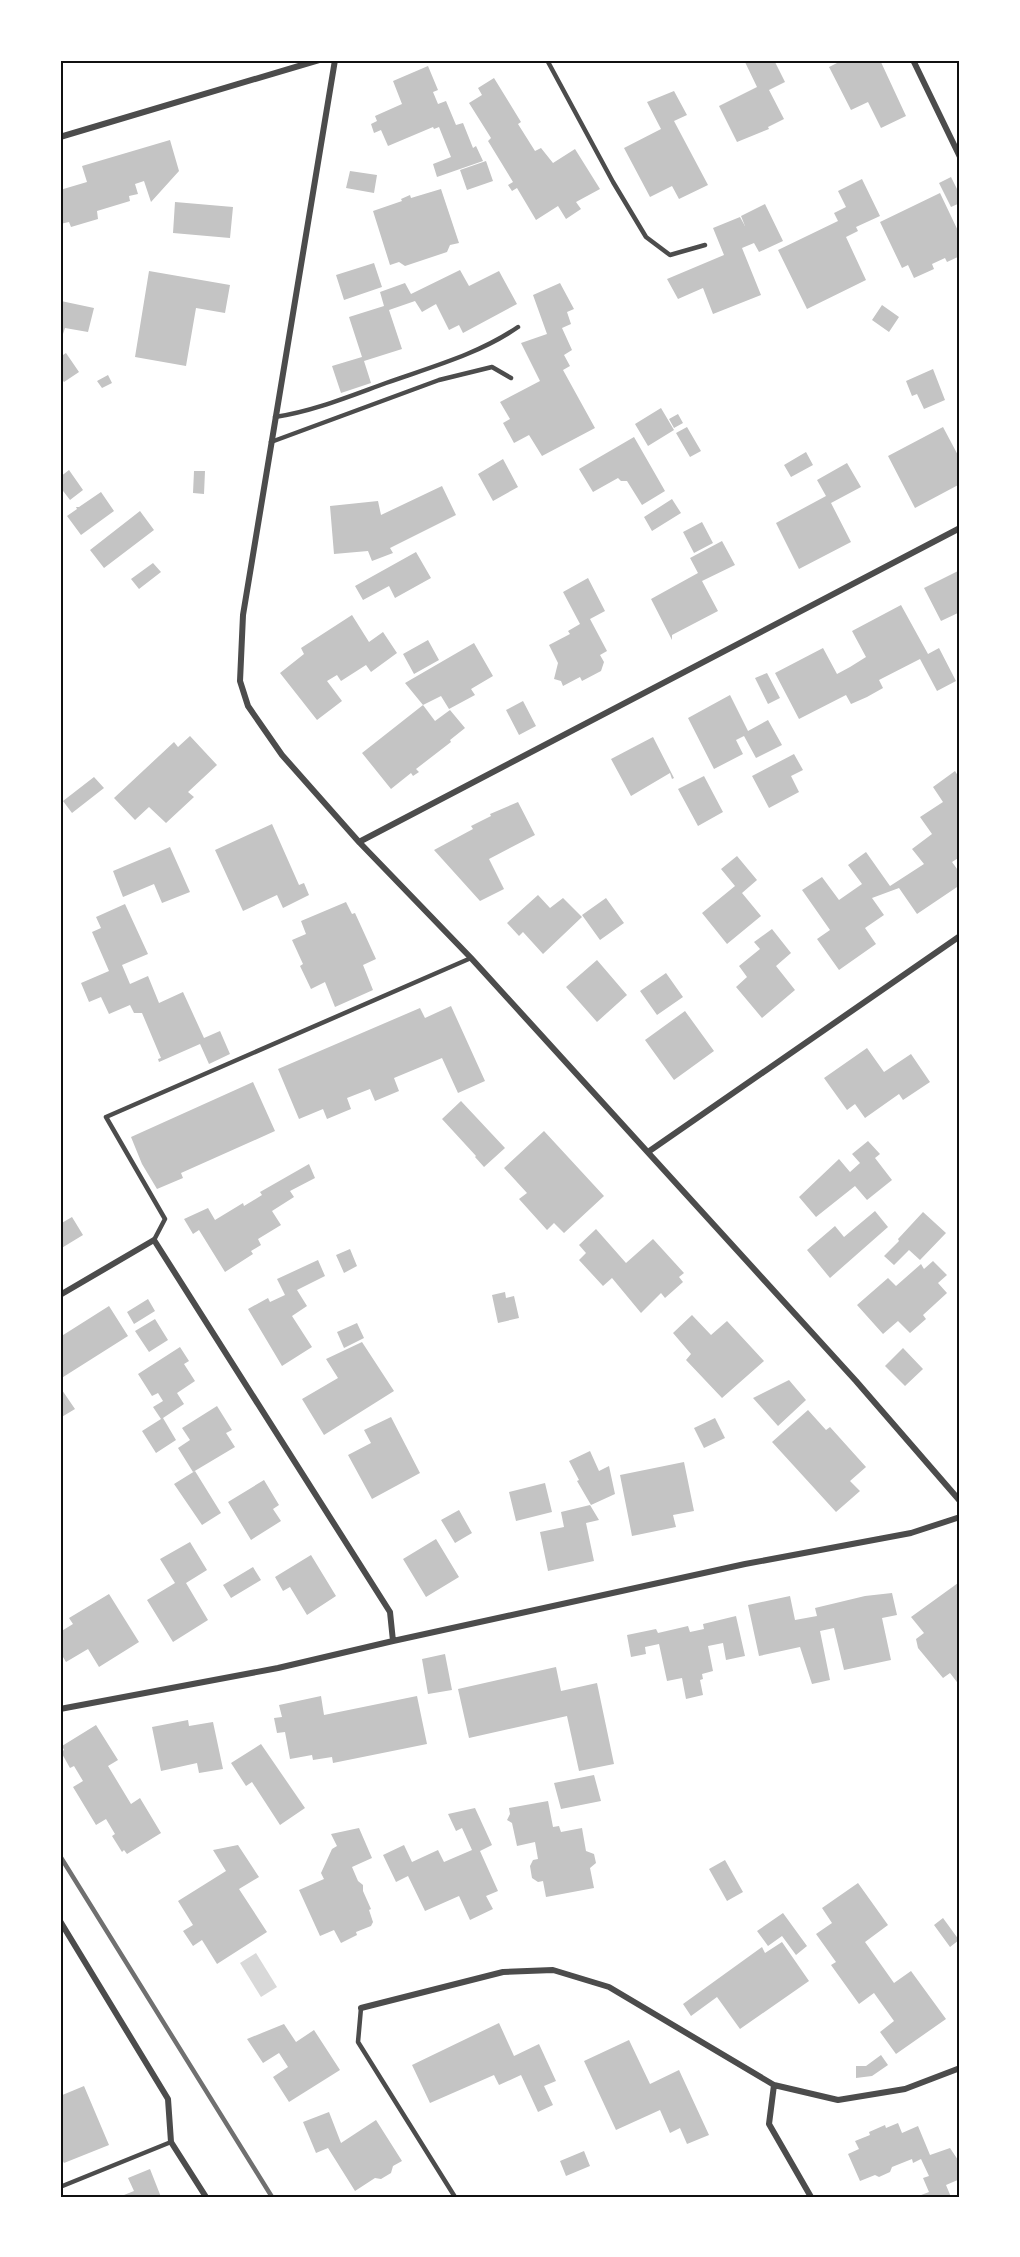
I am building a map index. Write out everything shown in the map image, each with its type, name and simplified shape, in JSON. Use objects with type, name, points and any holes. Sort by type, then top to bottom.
[{"type":"street","points":[[60,137],[319,60]]},
{"type":"street","points":[[334,60],[243,615],[240,681],[248,706],[282,755],[359,842],[471,958],[648,1152],[864,1389],[960,1501]]},
{"type":"street","points":[[913,60],[960,157]]},
{"type":"street","points":[[359,842],[960,528]]},
{"type":"street","points":[[648,1152],[960,936]]},
{"type":"street","points":[[60,1295],[154,1240],[390,1612],[393,1641]]},
{"type":"street","points":[[60,1709],[278,1668],[745,1564],[911,1533],[960,1517]]},
{"type":"street","points":[[60,1921],[168,2099],[171,2142],[206,2197]]},
{"type":"street","points":[[361,2008],[503,1972],[553,1970],[609,1987],[774,2085],[838,2100],[905,2089],[960,2068]]},
{"type":"street","points":[[774,2085],[770,2124],[811,2197]]},
{"type":"lane","points":[[547,60],[613,182],[646,237],[670,255],[705,245]]},
{"type":"lane","points":[[275,417],[302,413],[452,360],[501,339],[518,327]]},
{"type":"lane","points":[[271,442],[448,378],[492,367],[511,378]]},
{"type":"lane","points":[[154,1240],[165,1219],[106,1118],[471,958]]},
{"type":"lane","points":[[361,2008],[358,2042],[455,2197]]},
{"type":"lane","points":[[60,2187],[171,2142]]},
{"type":"shaded area","points":[[256,1953],[277,1987],[261,1997],[240,1963]]},
{"type":"building","points":[[744,60],[774,60],[785,82],[769,90],[784,119],[768,127],[769,129],[737,142],[719,106],[757,87]]},
{"type":"building","points":[[843,60],[880,60],[906,116],[881,128],[868,102],[851,110],[829,67]]},
{"type":"building","points":[[428,66],[438,90],[433,92],[438,104],[446,101],[456,125],[463,123],[473,148],[476,146],[483,161],[437,177],[433,164],[451,157],[439,127],[434,129],[433,127],[388,146],[381,130],[374,133],[371,124],[377,121],[375,116],[402,104],[393,81]]},
{"type":"building","points":[[494,78],[521,122],[518,124],[535,151],[541,148],[553,163],[575,149],[600,189],[576,202],[581,209],[566,219],[558,206],[536,220],[517,188],[512,191],[508,185],[513,182],[488,141],[491,138],[469,103],[482,95],[478,88]]},
{"type":"building","points":[[674,91],[687,115],[674,121],[708,185],[679,199],[672,186],[650,197],[624,148],[661,129],[647,102]]},
{"type":"building","points":[[170,140],[179,171],[151,202],[144,181],[135,184],[138,194],[129,196],[130,201],[97,211],[98,219],[71,227],[69,222],[60,224],[60,190],[87,182],[82,166]]},
{"type":"building","points":[[486,161],[493,181],[467,190],[460,170]]},
{"type":"building","points":[[350,171],[377,175],[374,193],[346,188]]},
{"type":"building","points":[[951,177],[960,195],[960,203],[951,207],[939,183]]},
{"type":"building","points":[[862,179],[880,216],[856,227],[858,231],[846,237],[866,280],[807,309],[778,250],[838,221],[834,213],[846,207],[838,191]]},
{"type":"building","points":[[441,189],[459,243],[450,245],[447,252],[405,266],[399,262],[390,265],[373,211],[402,201],[401,199],[410,195],[411,198]]},
{"type":"building","points":[[940,193],[960,235],[960,256],[947,262],[945,258],[932,264],[934,269],[914,278],[908,265],[902,268],[880,222]]},
{"type":"building","points":[[175,202],[233,207],[230,238],[173,233]]},
{"type":"building","points":[[765,204],[783,241],[759,252],[754,243],[742,248],[761,295],[713,314],[703,288],[678,299],[667,279],[724,255],[713,228],[740,217],[745,226],[741,216]]},
{"type":"building","points":[[374,263],[382,287],[344,300],[336,275]]},
{"type":"building","points":[[460,270],[469,286],[499,271],[517,304],[463,333],[459,325],[449,330],[436,304],[422,312],[415,301],[389,310],[402,349],[364,361],[371,383],[341,393],[332,366],[362,357],[349,317],[384,306],[380,292],[405,283],[411,294]]},
{"type":"building","points":[[149,271],[230,285],[225,313],[196,308],[186,366],[135,357]]},
{"type":"building","points":[[560,283],[574,309],[567,312],[571,324],[562,328],[572,350],[564,355],[570,366],[563,370],[595,428],[542,456],[529,435],[514,443],[503,423],[510,419],[500,402],[540,381],[521,343],[547,334],[533,295]]},
{"type":"building","points":[[61,301],[94,308],[88,332],[65,328],[63,334],[60,334]]},
{"type":"building","points":[[882,305],[899,317],[889,332],[872,320]]},
{"type":"building","points":[[66,353],[79,372],[64,382],[60,377],[60,357]]},
{"type":"building","points":[[933,369],[945,400],[924,409],[917,394],[912,396],[906,381]]},
{"type":"building","points":[[108,375],[112,383],[102,388],[97,381]]},
{"type":"building","points":[[661,408],[674,430],[648,446],[635,424]]},
{"type":"building","points":[[678,414],[683,423],[674,428],[669,419]]},
{"type":"building","points":[[687,427],[701,451],[690,457],[676,433]]},
{"type":"building","points":[[943,427],[960,459],[960,484],[915,508],[888,456]]},
{"type":"building","points":[[634,437],[665,491],[642,505],[627,481],[621,481],[618,478],[593,492],[579,469]]},
{"type":"building","points":[[806,452],[813,465],[791,477],[784,465]]},
{"type":"building","points":[[503,459],[518,487],[493,501],[478,474]]},
{"type":"building","points":[[847,463],[861,487],[831,503],[851,542],[799,569],[776,523],[826,496],[817,480]]},
{"type":"building","points":[[69,470],[83,490],[70,500],[60,487],[60,477]]},
{"type":"building","points":[[194,471],[205,471],[204,494],[193,493]]},
{"type":"building","points":[[442,486],[456,515],[390,548],[393,553],[372,561],[368,551],[334,554],[330,506],[378,501],[381,515]]},
{"type":"building","points":[[101,492],[114,511],[81,535],[67,516],[77,509],[76,507]]},
{"type":"building","points":[[672,499],[681,513],[652,531],[644,517]]},
{"type":"building","points":[[140,511],[154,530],[104,568],[90,550]]},
{"type":"building","points":[[702,522],[713,543],[694,553],[683,532]]},
{"type":"building","points":[[722,541],[735,565],[702,581],[718,611],[672,635],[672,640],[651,599],[698,573],[690,558]]},
{"type":"building","points":[[416,552],[431,578],[395,598],[389,586],[363,600],[355,586]]},
{"type":"building","points":[[153,563],[161,572],[139,589],[131,579]]},
{"type":"building","points":[[960,570],[960,612],[941,621],[924,588]]},
{"type":"building","points":[[588,578],[605,611],[590,619],[607,651],[600,655],[604,662],[601,671],[582,681],[580,677],[563,686],[561,681],[554,679],[558,663],[549,645],[570,634],[568,631],[580,624],[563,592]]},
{"type":"building","points":[[901,605],[928,654],[939,648],[956,681],[937,691],[920,659],[879,680],[883,688],[867,697],[851,704],[846,695],[799,719],[775,673],[823,648],[837,674],[850,667],[866,657],[852,631]]},
{"type":"building","points":[[352,615],[369,642],[383,632],[397,653],[371,672],[366,665],[341,681],[337,675],[327,681],[342,701],[317,720],[280,673],[304,654],[301,648]]},
{"type":"building","points":[[428,640],[439,660],[414,674],[403,654]]},
{"type":"building","points":[[474,643],[493,676],[471,689],[475,695],[449,709],[441,696],[423,705],[405,683]]},
{"type":"building","points":[[767,673],[780,698],[768,704],[755,678]]},
{"type":"building","points":[[730,695],[748,731],[768,720],[782,745],[756,758],[744,736],[736,740],[743,754],[714,769],[688,718]]},
{"type":"building","points":[[523,701],[536,726],[519,735],[506,710]]},
{"type":"building","points":[[423,705],[435,721],[450,710],[465,728],[416,769],[419,772],[413,776],[411,773],[391,789],[362,753]]},
{"type":"building","points":[[190,736],[217,765],[188,792],[194,797],[166,823],[149,807],[135,820],[114,798],[174,742],[178,747]]},
{"type":"building","points":[[653,737],[674,778],[672,779],[670,773],[631,796],[611,759]]},
{"type":"building","points":[[794,754],[803,770],[791,776],[799,792],[769,808],[752,776]]},
{"type":"building","points":[[955,771],[960,779],[960,857],[952,862],[960,873],[960,885],[917,914],[899,888],[872,898],[884,915],[865,928],[876,944],[839,970],[817,939],[830,930],[802,890],[822,877],[839,900],[862,884],[848,865],[866,852],[890,886],[924,864],[912,849],[932,834],[920,817],[943,802],[933,787]]},
{"type":"building","points":[[704,776],[723,812],[698,826],[678,789]]},
{"type":"building","points":[[94,777],[104,788],[72,813],[63,801]]},
{"type":"building","points":[[518,802],[535,835],[489,859],[504,889],[480,901],[434,850],[473,829],[471,826],[491,816],[490,814]]},
{"type":"building","points":[[272,824],[299,885],[304,883],[309,895],[283,908],[277,895],[243,911],[215,850]]},
{"type":"building","points":[[170,847],[190,892],[162,903],[154,884],[123,897],[113,871]]},
{"type":"building","points":[[737,856],[757,880],[742,893],[761,916],[727,944],[702,913],[735,886],[721,869]]},
{"type":"building","points":[[538,895],[550,908],[563,898],[582,917],[543,954],[523,932],[519,936],[507,923]]},
{"type":"building","points":[[606,898],[624,923],[600,940],[582,915]]},
{"type":"building","points":[[346,902],[352,914],[355,913],[376,959],[363,965],[373,990],[335,1007],[325,982],[311,989],[300,966],[303,964],[292,940],[306,934],[301,921]]},
{"type":"building","points":[[125,904],[148,954],[122,965],[130,984],[148,976],[159,1003],[183,992],[204,1038],[220,1031],[230,1054],[209,1064],[200,1044],[159,1062],[158,1059],[161,1058],[142,1013],[134,1013],[130,1005],[109,1014],[101,997],[89,1002],[81,983],[109,971],[92,932],[101,928],[96,917]]},
{"type":"building","points":[[772,929],[791,953],[776,966],[795,990],[762,1018],[736,987],[747,977],[739,966],[760,949],[754,942]]},
{"type":"building","points":[[597,960],[627,995],[597,1022],[566,987]]},
{"type":"building","points":[[666,973],[683,997],[657,1015],[640,991]]},
{"type":"building","points":[[451,1006],[485,1081],[458,1093],[442,1058],[394,1078],[399,1091],[375,1101],[370,1089],[347,1098],[351,1109],[327,1119],[323,1109],[299,1119],[278,1069],[420,1008],[425,1018]]},
{"type":"building","points":[[685,1011],[714,1051],[674,1080],[645,1040]]},
{"type":"building","points":[[867,1048],[884,1072],[911,1054],[930,1082],[903,1100],[899,1094],[865,1118],[855,1104],[847,1110],[824,1078]]},
{"type":"building","points":[[253,1082],[275,1131],[181,1173],[183,1178],[157,1189],[142,1164],[131,1137]]},
{"type":"building","points":[[461,1101],[505,1148],[484,1167],[442,1119]]},
{"type":"building","points":[[544,1131],[604,1196],[564,1233],[554,1223],[547,1230],[519,1199],[527,1193],[504,1168]]},
{"type":"building","points":[[868,1141],[880,1154],[875,1158],[892,1180],[867,1200],[855,1186],[816,1217],[799,1197],[839,1159],[850,1172],[860,1163],[852,1154]]},
{"type":"building","points":[[309,1164],[315,1178],[290,1191],[294,1197],[272,1211],[281,1225],[258,1239],[261,1245],[251,1251],[253,1254],[225,1272],[199,1230],[193,1234],[184,1219],[208,1208],[215,1220],[243,1203],[244,1206],[262,1195],[260,1192]]},
{"type":"building","points":[[875,1211],[888,1227],[830,1278],[807,1250],[835,1226],[844,1237]]},
{"type":"building","points":[[923,1212],[946,1233],[920,1260],[909,1250],[894,1265],[884,1256]]},
{"type":"building","points":[[72,1217],[83,1235],[60,1249],[60,1224]]},
{"type":"building","points":[[596,1229],[626,1263],[653,1239],[684,1273],[679,1277],[683,1282],[665,1298],[661,1293],[641,1313],[612,1278],[603,1286],[579,1260],[586,1253],[579,1245]]},
{"type":"building","points":[[350,1249],[357,1266],[344,1273],[336,1255]]},
{"type":"building","points":[[318,1260],[325,1276],[297,1290],[307,1306],[292,1316],[312,1347],[282,1366],[248,1309],[268,1298],[270,1302],[285,1295],[277,1279]]},
{"type":"building","points":[[933,1261],[947,1275],[938,1283],[947,1293],[923,1315],[926,1319],[910,1333],[898,1321],[883,1334],[857,1305],[888,1278],[896,1286],[921,1264],[924,1269]]},
{"type":"building","points":[[505,1292],[506,1298],[514,1296],[519,1318],[498,1323],[492,1295]]},
{"type":"building","points":[[148,1299],[155,1311],[134,1324],[127,1312]]},
{"type":"building","points":[[109,1306],[128,1336],[60,1379],[60,1337]]},
{"type":"building","points":[[692,1315],[711,1335],[727,1321],[764,1361],[722,1398],[686,1360],[691,1354],[673,1333]]},
{"type":"building","points":[[155,1319],[168,1340],[149,1352],[135,1331]]},
{"type":"building","points":[[357,1323],[364,1338],[344,1348],[337,1332]]},
{"type":"building","points":[[362,1342],[394,1391],[324,1435],[302,1399],[338,1378],[326,1359]]},
{"type":"building","points":[[180,1347],[189,1361],[184,1364],[195,1381],[177,1393],[184,1404],[163,1418],[176,1440],[156,1453],[142,1431],[161,1419],[153,1407],[163,1401],[158,1393],[152,1396],[138,1374]]},
{"type":"building","points":[[903,1348],[923,1369],[905,1386],[885,1366]]},
{"type":"building","points":[[789,1380],[806,1400],[778,1426],[753,1398]]},
{"type":"building","points":[[62,1390],[75,1409],[60,1418],[60,1391]]},
{"type":"building","points":[[217,1406],[232,1430],[226,1433],[235,1447],[193,1472],[178,1448],[190,1440],[182,1428]]},
{"type":"building","points":[[808,1410],[826,1430],[830,1427],[866,1467],[850,1481],[860,1491],[836,1512],[772,1442]]},
{"type":"building","points":[[391,1417],[420,1473],[372,1499],[348,1455],[371,1443],[364,1430]]},
{"type":"building","points":[[715,1418],[725,1438],[704,1448],[694,1428]]},
{"type":"building","points":[[590,1451],[599,1471],[609,1466],[615,1494],[591,1505],[569,1461]]},
{"type":"building","points":[[684,1462],[694,1511],[673,1515],[676,1527],[632,1536],[620,1475]]},
{"type":"building","points":[[195,1471],[221,1513],[202,1525],[174,1484]]},
{"type":"building","points":[[264,1480],[279,1505],[273,1509],[281,1521],[251,1540],[228,1502]]},
{"type":"building","points":[[545,1483],[552,1512],[516,1521],[509,1492]]},
{"type":"building","points":[[590,1505],[599,1520],[586,1523],[594,1561],[548,1571],[540,1532],[564,1527],[561,1512]]},
{"type":"building","points":[[459,1510],[472,1533],[455,1543],[441,1520]]},
{"type":"building","points":[[436,1539],[459,1577],[426,1597],[403,1559]]},
{"type":"building","points":[[190,1542],[207,1570],[186,1583],[208,1620],[173,1642],[147,1600],[175,1583],[160,1559]]},
{"type":"building","points":[[311,1555],[336,1596],[307,1615],[290,1587],[283,1591],[275,1577]]},
{"type":"building","points":[[253,1567],[261,1580],[231,1598],[223,1585]]},
{"type":"building","points":[[958,1583],[960,1586],[960,1686],[950,1673],[943,1678],[918,1648],[916,1639],[924,1633],[911,1617]]},
{"type":"building","points":[[892,1593],[897,1615],[882,1618],[891,1660],[844,1670],[834,1628],[820,1631],[830,1680],[812,1684],[800,1647],[759,1656],[748,1605],[790,1596],[795,1620],[817,1616],[815,1608],[865,1596]]},
{"type":"building","points":[[109,1594],[139,1642],[99,1667],[88,1649],[66,1662],[60,1652],[60,1632],[73,1624],[69,1618]]},
{"type":"building","points":[[736,1616],[745,1656],[726,1660],[723,1643],[708,1646],[713,1671],[702,1674],[703,1679],[700,1680],[703,1695],[686,1699],[682,1678],[667,1681],[659,1644],[645,1647],[646,1654],[631,1657],[627,1635],[656,1629],[658,1633],[688,1626],[690,1632],[704,1629],[703,1624]]},
{"type":"building","points":[[445,1654],[452,1690],[428,1694],[422,1659]]},
{"type":"building","points":[[556,1667],[561,1691],[597,1683],[614,1764],[579,1771],[567,1716],[469,1738],[458,1689]]},
{"type":"building","points":[[321,1696],[324,1715],[417,1696],[427,1744],[333,1763],[332,1757],[313,1760],[312,1755],[290,1759],[285,1732],[277,1733],[274,1718],[282,1717],[279,1705]]},
{"type":"building","points":[[188,1720],[189,1726],[213,1722],[223,1769],[199,1773],[197,1763],[161,1771],[152,1727]]},
{"type":"building","points":[[96,1725],[118,1760],[108,1766],[131,1804],[140,1798],[161,1833],[127,1854],[124,1850],[122,1852],[112,1836],[115,1834],[106,1819],[96,1825],[73,1787],[83,1781],[74,1766],[70,1768],[61,1752],[64,1750],[62,1746]]},
{"type":"building","points":[[261,1744],[305,1808],[280,1825],[252,1782],[246,1786],[231,1763]]},
{"type":"building","points":[[594,1775],[601,1801],[561,1809],[554,1783]]},
{"type":"building","points":[[548,1801],[553,1827],[559,1826],[561,1832],[582,1828],[586,1851],[594,1854],[596,1863],[590,1868],[594,1888],[546,1897],[543,1881],[538,1882],[532,1878],[530,1866],[533,1860],[538,1859],[535,1842],[517,1846],[512,1823],[507,1820],[510,1814],[509,1808]]},
{"type":"building","points":[[475,1808],[492,1845],[480,1851],[498,1891],[486,1896],[493,1909],[470,1920],[459,1896],[425,1911],[408,1876],[396,1882],[383,1855],[404,1845],[412,1862],[438,1850],[444,1862],[472,1850],[462,1828],[456,1831],[448,1814]]},
{"type":"building","points":[[359,1828],[372,1858],[352,1867],[358,1881],[363,1885],[373,1922],[371,1926],[356,1932],[357,1935],[341,1943],[334,1930],[320,1936],[299,1890],[324,1879],[321,1873],[332,1849],[337,1846],[331,1834]]},
{"type":"building","points":[[238,1845],[259,1877],[239,1889],[267,1932],[217,1964],[202,1940],[193,1946],[183,1931],[193,1925],[178,1901],[226,1871],[213,1850]]},
{"type":"building","points":[[725,1860],[743,1892],[727,1901],[709,1869]]},
{"type":"building","points":[[858,1883],[888,1925],[865,1942],[894,1983],[911,1971],[946,2019],[896,2054],[880,2032],[894,2021],[874,1993],[859,2004],[831,1965],[836,1962],[816,1934],[832,1923],[822,1908]]},
{"type":"building","points":[[783,1913],[807,1946],[796,1955],[782,1936],[768,1946],[757,1931]]},
{"type":"building","points":[[943,1918],[959,1940],[950,1947],[934,1925]]},
{"type":"building","points":[[782,1942],[809,1981],[740,2029],[717,1997],[691,2016],[683,2004],[762,1947],[765,1953]]},
{"type":"building","points":[[499,2023],[514,2056],[539,2044],[556,2081],[544,2086],[553,2105],[538,2112],[521,2075],[499,2085],[494,2075],[430,2103],[412,2065]]},
{"type":"building","points":[[284,2024],[296,2042],[314,2030],[340,2070],[289,2102],[273,2077],[288,2067],[279,2053],[263,2063],[247,2039]]},
{"type":"building","points":[[629,2040],[650,2084],[679,2070],[709,2135],[687,2144],[680,2128],[670,2133],[660,2110],[616,2130],[584,2061]]},
{"type":"building","points":[[881,2055],[888,2065],[872,2076],[856,2078],[856,2066],[866,2066]]},
{"type":"building","points":[[84,2086],[109,2145],[64,2163],[60,2156],[60,2096]]},
{"type":"building","points":[[329,2112],[341,2143],[376,2120],[402,2161],[393,2166],[391,2173],[381,2179],[375,2178],[355,2191],[328,2148],[316,2153],[303,2122]]},
{"type":"building","points":[[898,2123],[902,2133],[918,2126],[930,2155],[950,2148],[960,2163],[960,2179],[946,2185],[951,2197],[916,2197],[929,2192],[923,2178],[929,2176],[921,2159],[913,2163],[912,2159],[892,2167],[890,2172],[879,2177],[875,2175],[860,2181],[848,2154],[859,2149],[855,2141],[885,2125],[886,2128]]},
{"type":"building","points":[[584,2151],[590,2166],[566,2176],[560,2161]]},
{"type":"building","points":[[150,2169],[161,2197],[119,2197],[134,2191],[128,2178]]},
{"type":"railway","points":[[60,1856],[272,2197]]}]
